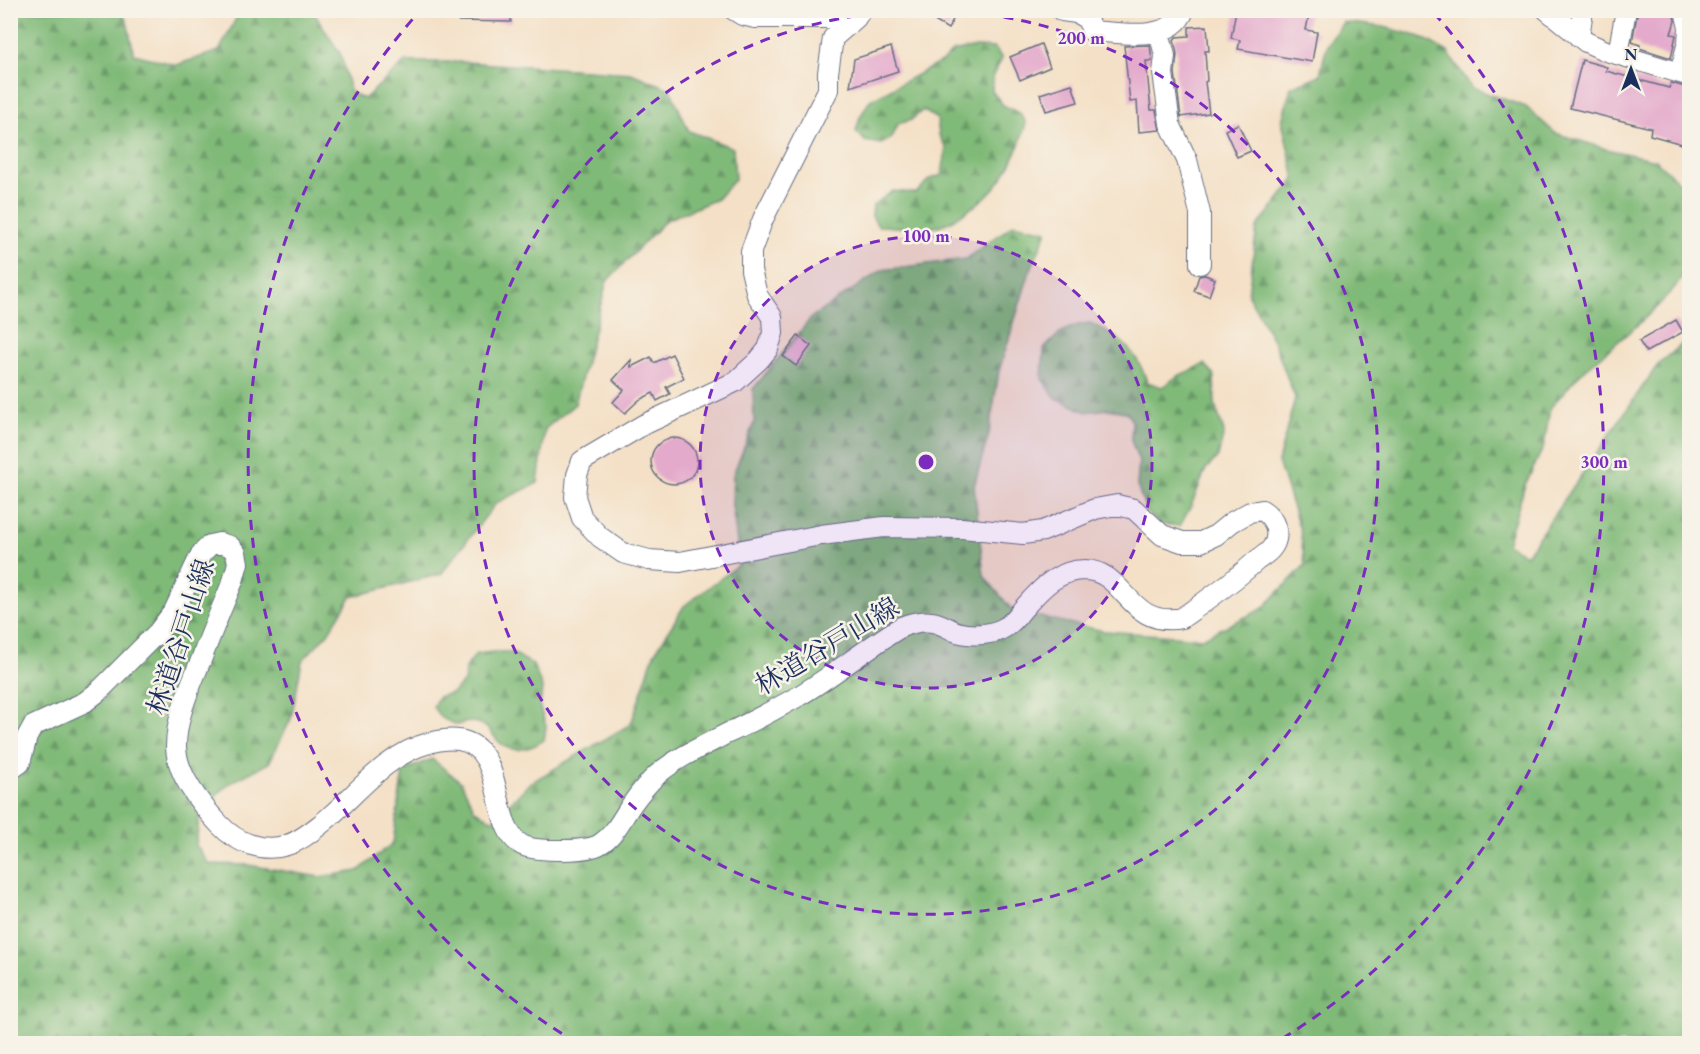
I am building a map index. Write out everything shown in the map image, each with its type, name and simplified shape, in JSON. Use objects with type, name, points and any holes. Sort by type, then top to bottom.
[{"type":"street","points":[[734,10],[742,15],[755,18],[858,14]]},
{"type":"street","points":[[1062,10],[1081,13],[1089,22],[1092,31],[1139,35],[1159,31],[1176,23],[1182,18],[1184,10]]},
{"type":"street","points":[[1547,10],[1579,37],[1606,51],[1685,74],[1689,28],[1685,10]]},
{"type":"street","points":[[1579,37],[1583,10]]},
{"type":"street","points":[[1618,54],[1626,10]]},
{"type":"street","name":"林道谷戸山線","points":[[10,770],[20,763],[27,737],[33,726],[85,702],[158,632],[174,611],[201,554],[210,545],[219,543],[230,546],[236,553],[238,564],[190,687],[179,720],[176,748],[182,772],[198,799],[222,826],[235,837],[253,846],[286,845],[309,833],[333,815],[390,761],[431,742],[449,740],[465,742],[477,748],[488,763],[506,822],[516,842],[527,847],[568,849],[598,846],[610,837],[631,805],[657,775],[693,751],[798,696],[901,627],[916,621],[932,622],[958,632],[991,633],[1004,629],[1014,620],[1043,586],[1067,572],[1087,570],[1108,577],[1142,612],[1158,619],[1182,618],[1245,572],[1272,548],[1276,533],[1275,523],[1271,516],[1262,510],[1250,512],[1232,522],[1216,535],[1201,542],[1182,542],[1162,535],[1134,509],[1117,505],[1095,509],[1043,531],[1023,534],[962,528],[884,527],[821,535],[680,562],[649,561],[623,553],[600,537],[582,518],[575,497],[576,475],[582,461],[643,425],[735,381],[768,349],[773,333],[772,317],[757,295],[751,270],[751,251],[763,219],[828,90],[833,38],[858,14]]},
{"type":"street","points":[[1159,31],[1165,56],[1163,73],[1170,124],[1187,160],[1200,213],[1200,264]]},
{"type":"green space","points":[[10,11],[120,11],[127,21],[134,54],[176,65],[219,51],[240,11],[313,11],[341,55],[350,92],[364,99],[405,62],[464,62],[631,73],[670,89],[689,131],[733,148],[735,179],[717,199],[666,220],[607,281],[575,404],[545,429],[538,483],[496,503],[441,574],[351,597],[328,633],[302,661],[291,719],[269,763],[230,783],[200,810],[196,845],[209,864],[248,865],[320,877],[358,871],[393,843],[403,771],[432,759],[461,782],[475,810],[493,820],[530,783],[631,724],[654,654],[684,606],[740,564],[732,505],[733,475],[754,423],[753,389],[812,317],[882,270],[966,259],[1014,224],[1047,231],[1029,274],[999,371],[989,433],[974,486],[984,576],[1013,611],[1104,631],[1202,638],[1262,609],[1305,565],[1300,530],[1278,462],[1295,398],[1274,342],[1248,295],[1257,227],[1295,179],[1282,121],[1291,87],[1320,75],[1327,45],[1343,22],[1384,27],[1421,37],[1448,52],[1472,88],[1526,107],[1555,133],[1606,149],[1655,160],[1685,187],[1689,201],[1689,239],[1681,280],[1641,322],[1579,375],[1550,408],[1544,446],[1525,485],[1507,544],[1526,555],[1657,366],[1689,338],[1689,1043],[11,1043]]},
{"type":"green space","points":[[977,47],[995,48],[1002,59],[993,75],[992,91],[1003,105],[1021,114],[1026,123],[1011,164],[996,187],[986,197],[947,223],[927,228],[878,226],[872,216],[873,205],[893,191],[916,193],[930,179],[942,175],[946,148],[939,135],[937,119],[923,110],[911,120],[898,124],[892,138],[881,144],[865,141],[856,131],[860,117],[870,100],[943,61],[952,52]]},
{"type":"green space","points":[[1090,323],[1119,339],[1126,346],[1138,361],[1147,382],[1162,387],[1178,376],[1205,364],[1214,375],[1215,405],[1224,432],[1218,457],[1206,469],[1180,526],[1160,524],[1147,512],[1137,486],[1139,462],[1131,440],[1132,421],[1126,412],[1107,409],[1086,412],[1056,398],[1042,379],[1044,349],[1064,331]]},
{"type":"green space","points":[[512,652],[533,665],[542,687],[540,708],[546,726],[544,740],[533,746],[521,749],[508,748],[481,724],[470,722],[457,725],[441,718],[433,707],[438,697],[452,693],[464,682],[466,667],[476,654]]},
{"type":"building","points":[[458,10],[511,10],[511,22],[458,21]]},
{"type":"building","points":[[916,10],[958,10],[948,29]]},
{"type":"building","points":[[1236,10],[1286,10],[1309,15],[1306,30],[1317,32],[1312,62],[1238,49],[1240,40],[1231,38]]},
{"type":"building","points":[[1638,10],[1673,10],[1675,21],[1671,34],[1676,35],[1671,58],[1639,48],[1640,45],[1632,42]]},
{"type":"building","points":[[1207,26],[1209,51],[1205,51],[1207,81],[1205,82],[1209,113],[1181,117],[1175,73],[1177,54],[1174,40],[1176,37],[1189,36],[1189,27]]},
{"type":"building","points":[[1041,44],[1050,67],[1020,80],[1010,57]]},
{"type":"building","points":[[1150,45],[1152,61],[1146,61],[1151,110],[1156,110],[1160,130],[1139,132],[1137,101],[1130,102],[1124,46]]},
{"type":"building","points":[[891,47],[898,71],[850,87],[854,59]]},
{"type":"building","points":[[1582,60],[1607,67],[1606,71],[1669,88],[1671,83],[1689,88],[1689,146],[1650,135],[1651,128],[1570,108]]},
{"type":"building","points":[[1072,84],[1078,102],[1046,111],[1040,94]]},
{"type":"building","points":[[1238,124],[1251,151],[1237,157],[1225,130]]},
{"type":"building","points":[[1205,275],[1215,279],[1209,296],[1194,291],[1199,276]]},
{"type":"building","points":[[1676,320],[1683,332],[1646,352],[1639,341]]},
{"type":"building","points":[[798,336],[811,346],[796,366],[783,356]]},
{"type":"building","points":[[672,354],[684,378],[666,387],[670,394],[657,401],[653,393],[639,400],[625,413],[613,402],[624,390],[613,380],[631,360],[631,367],[651,357],[654,363]]},
{"type":"building","points":[[674,438],[690,445],[697,461],[690,477],[674,484],[658,477],[651,461],[658,445]]}]
